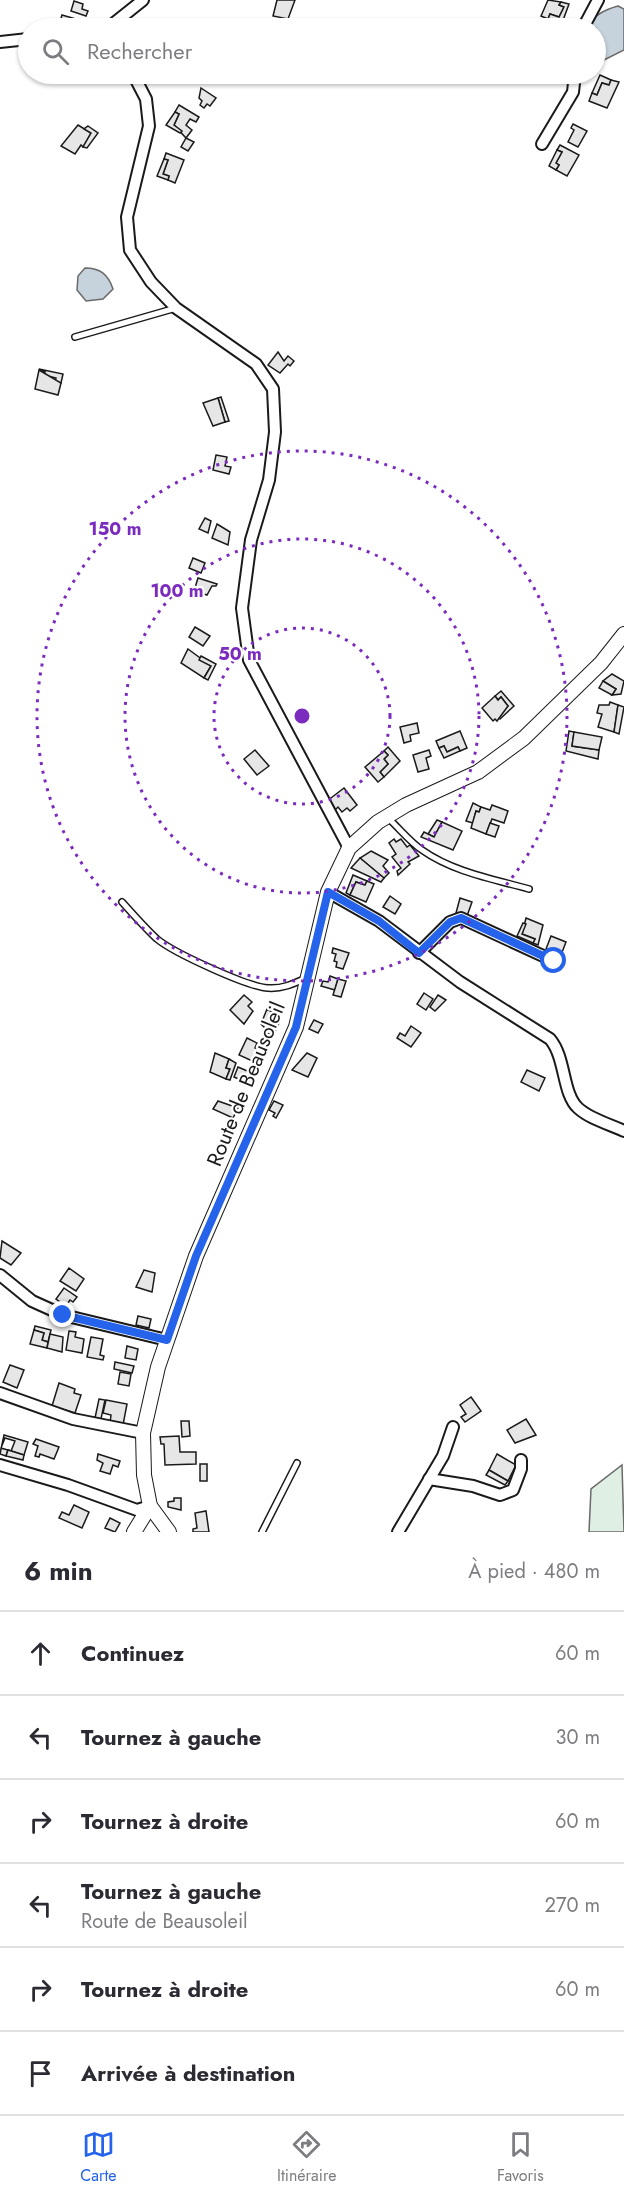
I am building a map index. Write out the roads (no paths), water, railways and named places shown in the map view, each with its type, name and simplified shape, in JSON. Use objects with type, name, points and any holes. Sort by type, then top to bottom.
[{"type":"street","points":[[120,18],[143,0]]},
{"type":"street","points":[[588,18],[598,0]]},
{"type":"street","points":[[0,42],[18,40]]},
{"type":"street","points":[[138,84],[146,99],[149,126],[127,217],[130,250],[151,282],[176,308],[256,363],[273,388],[275,432],[269,480],[251,540],[242,608],[249,660],[349,848]]},
{"type":"street","points":[[542,144],[568,103],[574,84]]},
{"type":"street","name":"Route de Beausoleil","points":[[150,1506],[144,1475],[143,1432],[158,1367],[196,1256],[296,1027],[328,892],[349,848],[387,816],[406,804],[478,772],[524,738],[601,663],[624,634]]},
{"type":"street","points":[[328,892],[379,921],[419,953],[495,1006],[550,1039],[557,1047],[576,1106],[589,1116],[624,1131]]},
{"type":"street","points":[[419,953],[450,922],[461,918],[554,961]]},
{"type":"street","points":[[0,1275],[32,1301],[63,1315],[167,1340]]},
{"type":"street","points":[[0,1392],[73,1419],[143,1432]]},
{"type":"street","points":[[398,1532],[443,1456],[453,1427]]},
{"type":"street","points":[[429,1479],[474,1486],[500,1495],[513,1490],[521,1469],[521,1460]]},
{"type":"street","points":[[0,1465],[68,1485],[137,1510],[150,1506]]},
{"type":"street","points":[[134,1532],[150,1506]]},
{"type":"street","points":[[150,1506],[169,1532]]},
{"type":"lane","points":[[75,337],[176,308]]},
{"type":"lane","points":[[387,816],[420,849],[435,858],[454,867],[529,890]]},
{"type":"lane","points":[[122,902],[156,938],[172,950],[253,984],[268,988],[285,987],[309,977]]},
{"type":"lane","points":[[262,1532],[297,1462]]}]
